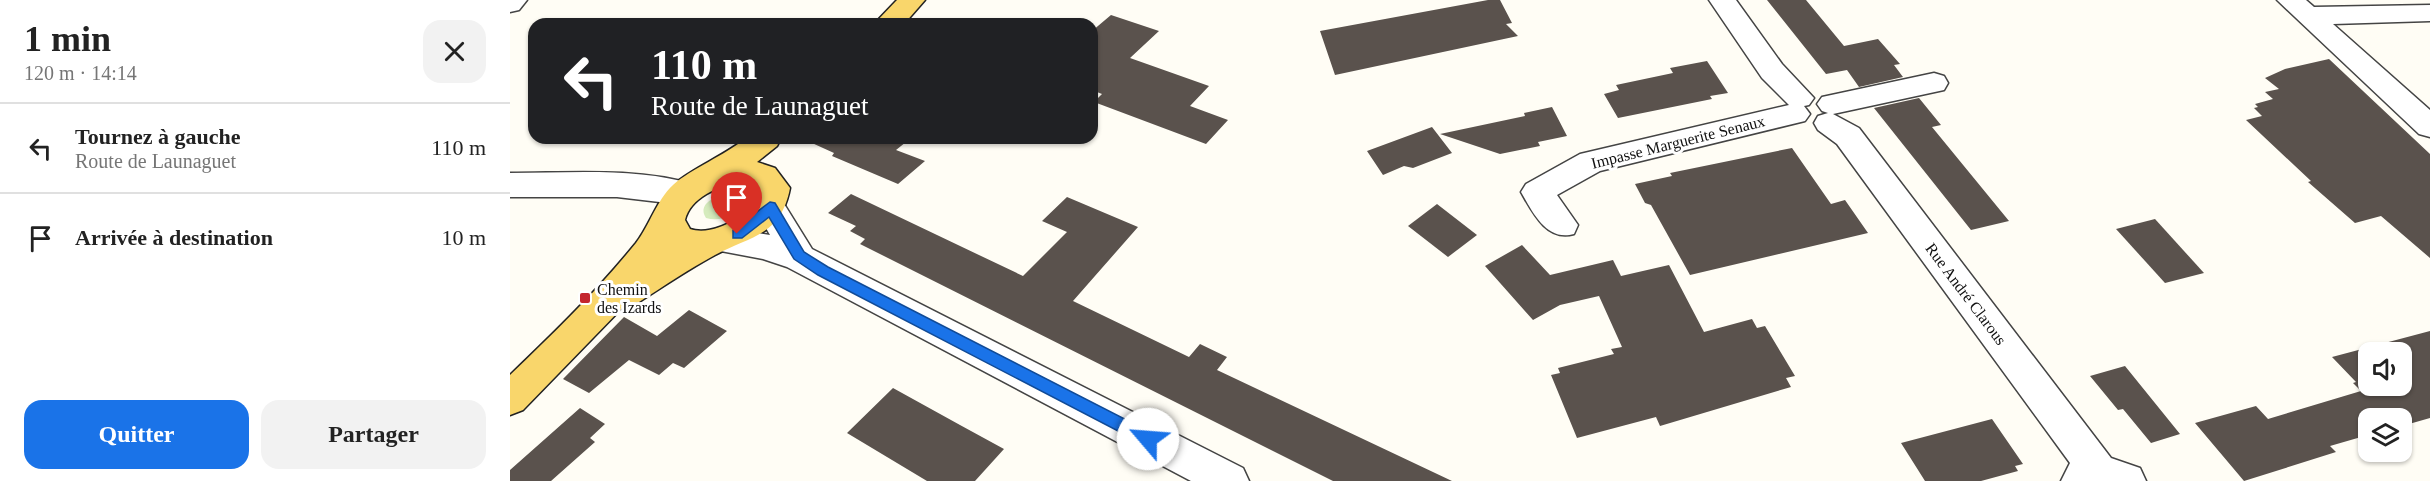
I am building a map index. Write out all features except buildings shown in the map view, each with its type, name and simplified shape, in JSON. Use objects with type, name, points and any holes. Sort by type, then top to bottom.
[{"type":"main road","points":[[894,18],[912,0]]},
{"type":"main road","points":[[510,399],[602,309],[687,198],[759,144]]},
{"type":"main road","points":[[602,309],[716,241],[751,226],[769,193],[780,144]]},
{"type":"main road","points":[[716,241],[684,241],[676,236],[687,198],[743,171],[758,173],[769,193]]},
{"type":"street","points":[[510,4],[514,0]]},
{"type":"street","points":[[1722,0],[1797,106],[1809,96],[1824,99],[1830,114],[1934,83]]},
{"type":"street","points":[[2299,8],[2430,13]]},
{"type":"street","points":[[2299,8],[2430,127]]},
{"type":"street","name":"Impasse Marguerite Senaux","points":[[1562,225],[1537,192],[1591,162],[1797,106]]},
{"type":"street","name":"Rue André Clarous","points":[[1830,114],[2102,478]]},
{"type":"street","points":[[510,185],[617,185],[687,198]]},
{"type":"street","points":[[769,193],[799,255]]},
{"type":"street","points":[[716,241],[766,246],[799,255],[823,271],[1229,481]]},
{"type":"green space","points":[[734,193],[742,198],[739,208],[731,215],[722,218],[706,218],[704,207],[707,203],[717,197]]},
{"type":"place","name":"Chemin des Izards","points":[[585,298]]},
{"type":"route","points":[[737,234],[762,217],[770,207],[799,255],[823,271],[1148,439]]}]
